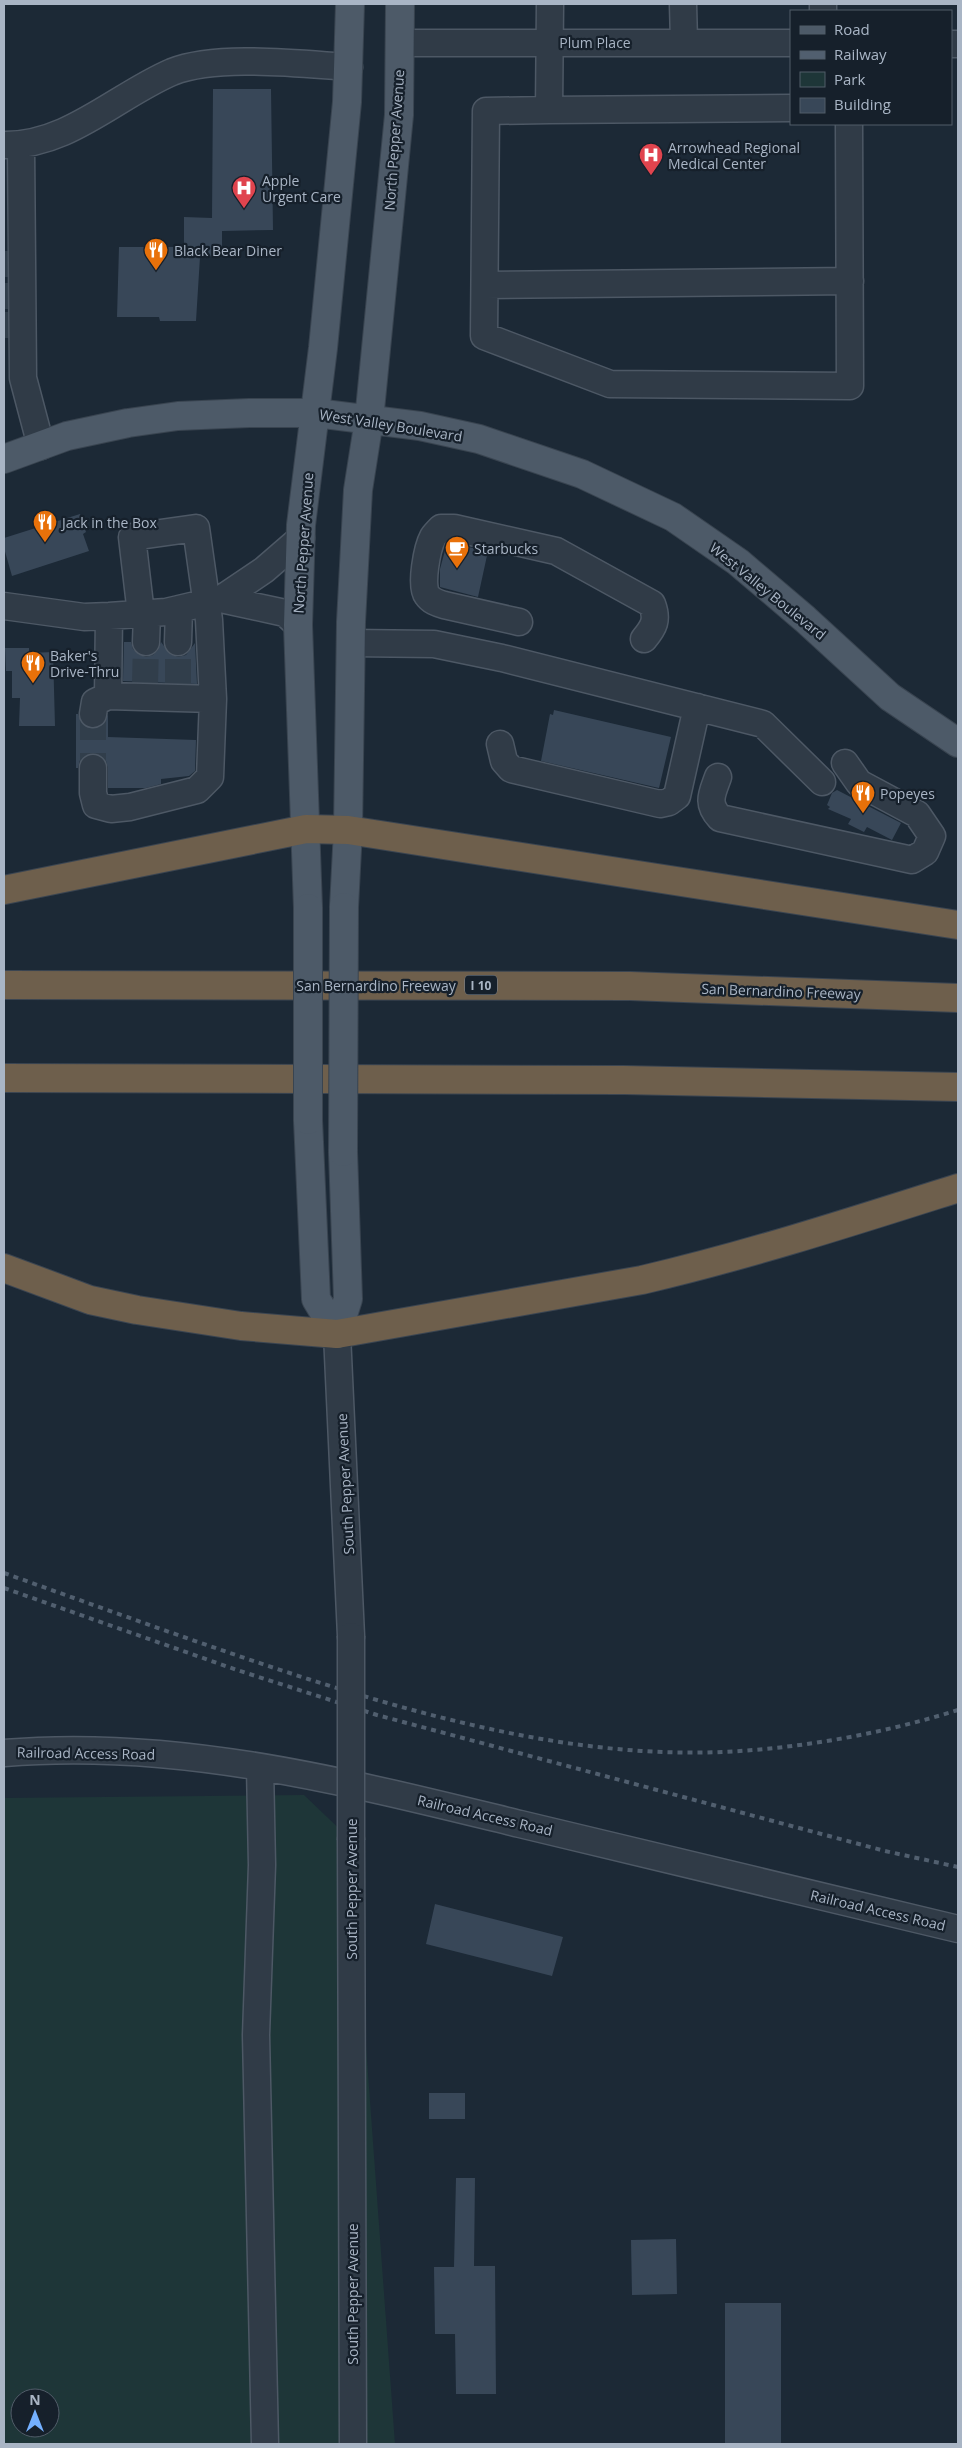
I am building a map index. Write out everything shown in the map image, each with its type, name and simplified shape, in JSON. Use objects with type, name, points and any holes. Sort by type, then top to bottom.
[{"type":"highway","points":[[4,890],[306,829],[348,830],[958,925]]},
{"type":"highway","name":"San Bernardino Freeway","points":[[4,985],[630,986],[958,998]]},
{"type":"highway","points":[[4,1078],[624,1080],[958,1087]]},
{"type":"highway","points":[[4,1268],[90,1300],[138,1310],[258,1328],[337,1334],[642,1280],[834,1228],[958,1188]]},
{"type":"main road","name":"North Pepper Avenue","points":[[308,1025],[308,908],[298,625],[301,538],[306,482],[316,413],[349,67],[350,4]]},
{"type":"main road","name":"North Pepper Avenue","points":[[342,1025],[351,643],[358,490],[369,420],[399,115],[400,4]]},
{"type":"main road","name":"West Valley Boulevard","points":[[4,459],[67,436],[128,423],[178,416],[316,413],[420,426],[479,439],[582,474],[674,517],[753,575],[806,619],[890,697],[958,742]]},
{"type":"main road","name":"South Pepper Avenue","points":[[308,1025],[308,1150],[316,1300],[337,1334]]},
{"type":"main road","name":"South Pepper Avenue","points":[[337,1334],[348,1300],[343,1152],[342,1025]]},
{"type":"street","points":[[549,110],[550,4]]},
{"type":"street","points":[[683,4],[684,42]]},
{"type":"street","name":"Plum Place","points":[[400,43],[790,43]]},
{"type":"street","points":[[41,446],[13,379],[17,325],[17,234],[12,145],[81,125],[173,72],[215,63],[249,62],[349,67]]},
{"type":"street","points":[[790,108],[486,110],[484,336],[610,384],[850,386],[849,125]]},
{"type":"street","points":[[485,285],[850,281]]},
{"type":"street","points":[[93,768],[93,793],[96,804],[102,808],[130,806],[197,790],[210,777],[213,699],[209,620],[213,601],[196,528],[132,537],[144,614],[146,642]]},
{"type":"street","points":[[519,622],[444,606],[434,602],[427,595],[423,587],[429,548],[433,536],[441,528],[454,528],[542,547],[573,561],[652,604],[656,615],[654,626],[644,639]]},
{"type":"street","points":[[4,606],[84,617],[144,614],[213,601],[264,570],[301,538]]},
{"type":"street","points":[[213,601],[285,613],[298,625]]},
{"type":"street","points":[[178,642],[179,608]]},
{"type":"street","points":[[109,616],[100,705],[145,691],[178,691],[213,699]]},
{"type":"street","points":[[351,643],[434,644],[502,658],[763,724],[822,782]]},
{"type":"street","points":[[500,744],[504,761],[511,769],[660,804],[670,802],[676,796],[698,707]]},
{"type":"street","points":[[718,777],[711,796],[712,809],[720,818],[912,860],[925,852],[932,836],[917,814],[860,784],[845,763]]},
{"type":"street","name":"South Pepper Avenue","points":[[337,1334],[351,1636],[353,2444]]},
{"type":"street","name":"Railroad Access Road","points":[[4,1753],[31,1750],[131,1752],[191,1756],[327,1777],[958,1929]]},
{"type":"street","points":[[260,1766],[262,1857],[256,2035],[265,2444]]},
{"type":"green space","points":[[304,1795],[351,1840],[395,2444],[4,2444],[4,1798]]},
{"type":"building","points":[[213,89],[271,89],[273,230],[222,231],[222,256],[200,257],[196,321],[160,321],[159,317],[117,317],[119,247],[184,247],[184,217],[212,218]]},
{"type":"building","name":"Jack in the Box","points":[[80,514],[86,532],[83,534],[89,551],[12,576],[4,548],[4,538]]},
{"type":"building","name":"Starbucks","points":[[447,543],[488,551],[478,597],[440,587],[440,569]]},
{"type":"building","points":[[124,642],[131,642],[133,649],[138,654],[146,657],[153,655],[158,650],[161,642],[170,654],[178,657],[186,655],[195,643],[197,684],[123,681]]},
{"type":"building","name":"Baker's Drive-Thru","points":[[5,648],[29,648],[29,653],[53,652],[55,726],[19,726],[20,698],[12,698],[12,671],[6,671]]},
{"type":"building","points":[[554,710],[671,737],[659,788],[541,761],[550,714],[553,715]]},
{"type":"building","points":[[76,714],[78,714],[83,725],[91,729],[98,728],[104,724],[108,714],[108,737],[196,740],[195,771],[189,776],[161,779],[161,784],[146,788],[108,788],[108,768],[106,761],[101,755],[93,753],[86,755],[80,760],[78,768],[76,768]]},
{"type":"building","name":"Popeyes","points":[[837,790],[901,823],[892,840],[867,827],[864,832],[848,824],[851,819],[828,809],[830,807],[827,805],[832,793]]},
{"type":"building","points":[[435,1904],[563,1937],[552,1976],[426,1944]]},
{"type":"building","points":[[429,2093],[465,2093],[465,2119],[429,2119]]},
{"type":"building","points":[[456,2178],[475,2178],[474,2266],[495,2266],[496,2394],[456,2394],[455,2334],[435,2334],[434,2267],[454,2267]]},
{"type":"building","points":[[676,2239],[677,2294],[632,2295],[631,2240]]},
{"type":"building","points":[[725,2303],[781,2303],[781,2444],[725,2444]]},
{"type":"tunnel","points":[[4,264],[12,264]]},
{"type":"tunnel","points":[[4,296],[11,296]]},
{"type":"tunnel","points":[[4,325],[11,325]]},
{"type":"tunnel","points":[[145,685],[146,642]]},
{"type":"tunnel","points":[[178,642],[178,685]]},
{"type":"tunnel","points":[[93,714],[93,768]]},
{"type":"railway","points":[[4,1573],[232,1654],[360,1695],[467,1724],[575,1744],[685,1753],[768,1749],[850,1737],[905,1725],[958,1710]]},
{"type":"railway","points":[[4,1588],[237,1670],[377,1715],[885,1851],[958,1867]]},
{"type":"place","name":"Arrowhead Regional Medical Center","points":[[651,176]]},
{"type":"place","name":"Apple Urgent Care","points":[[244,209]]},
{"type":"place","name":"Black Bear Diner","points":[[156,271]]},
{"type":"place","name":"Jack in the Box","points":[[45,543]]},
{"type":"place","name":"Starbucks","points":[[457,569]]},
{"type":"place","name":"Baker's Drive-Thru","points":[[33,684]]},
{"type":"place","name":"Popeyes","points":[[863,814]]}]
